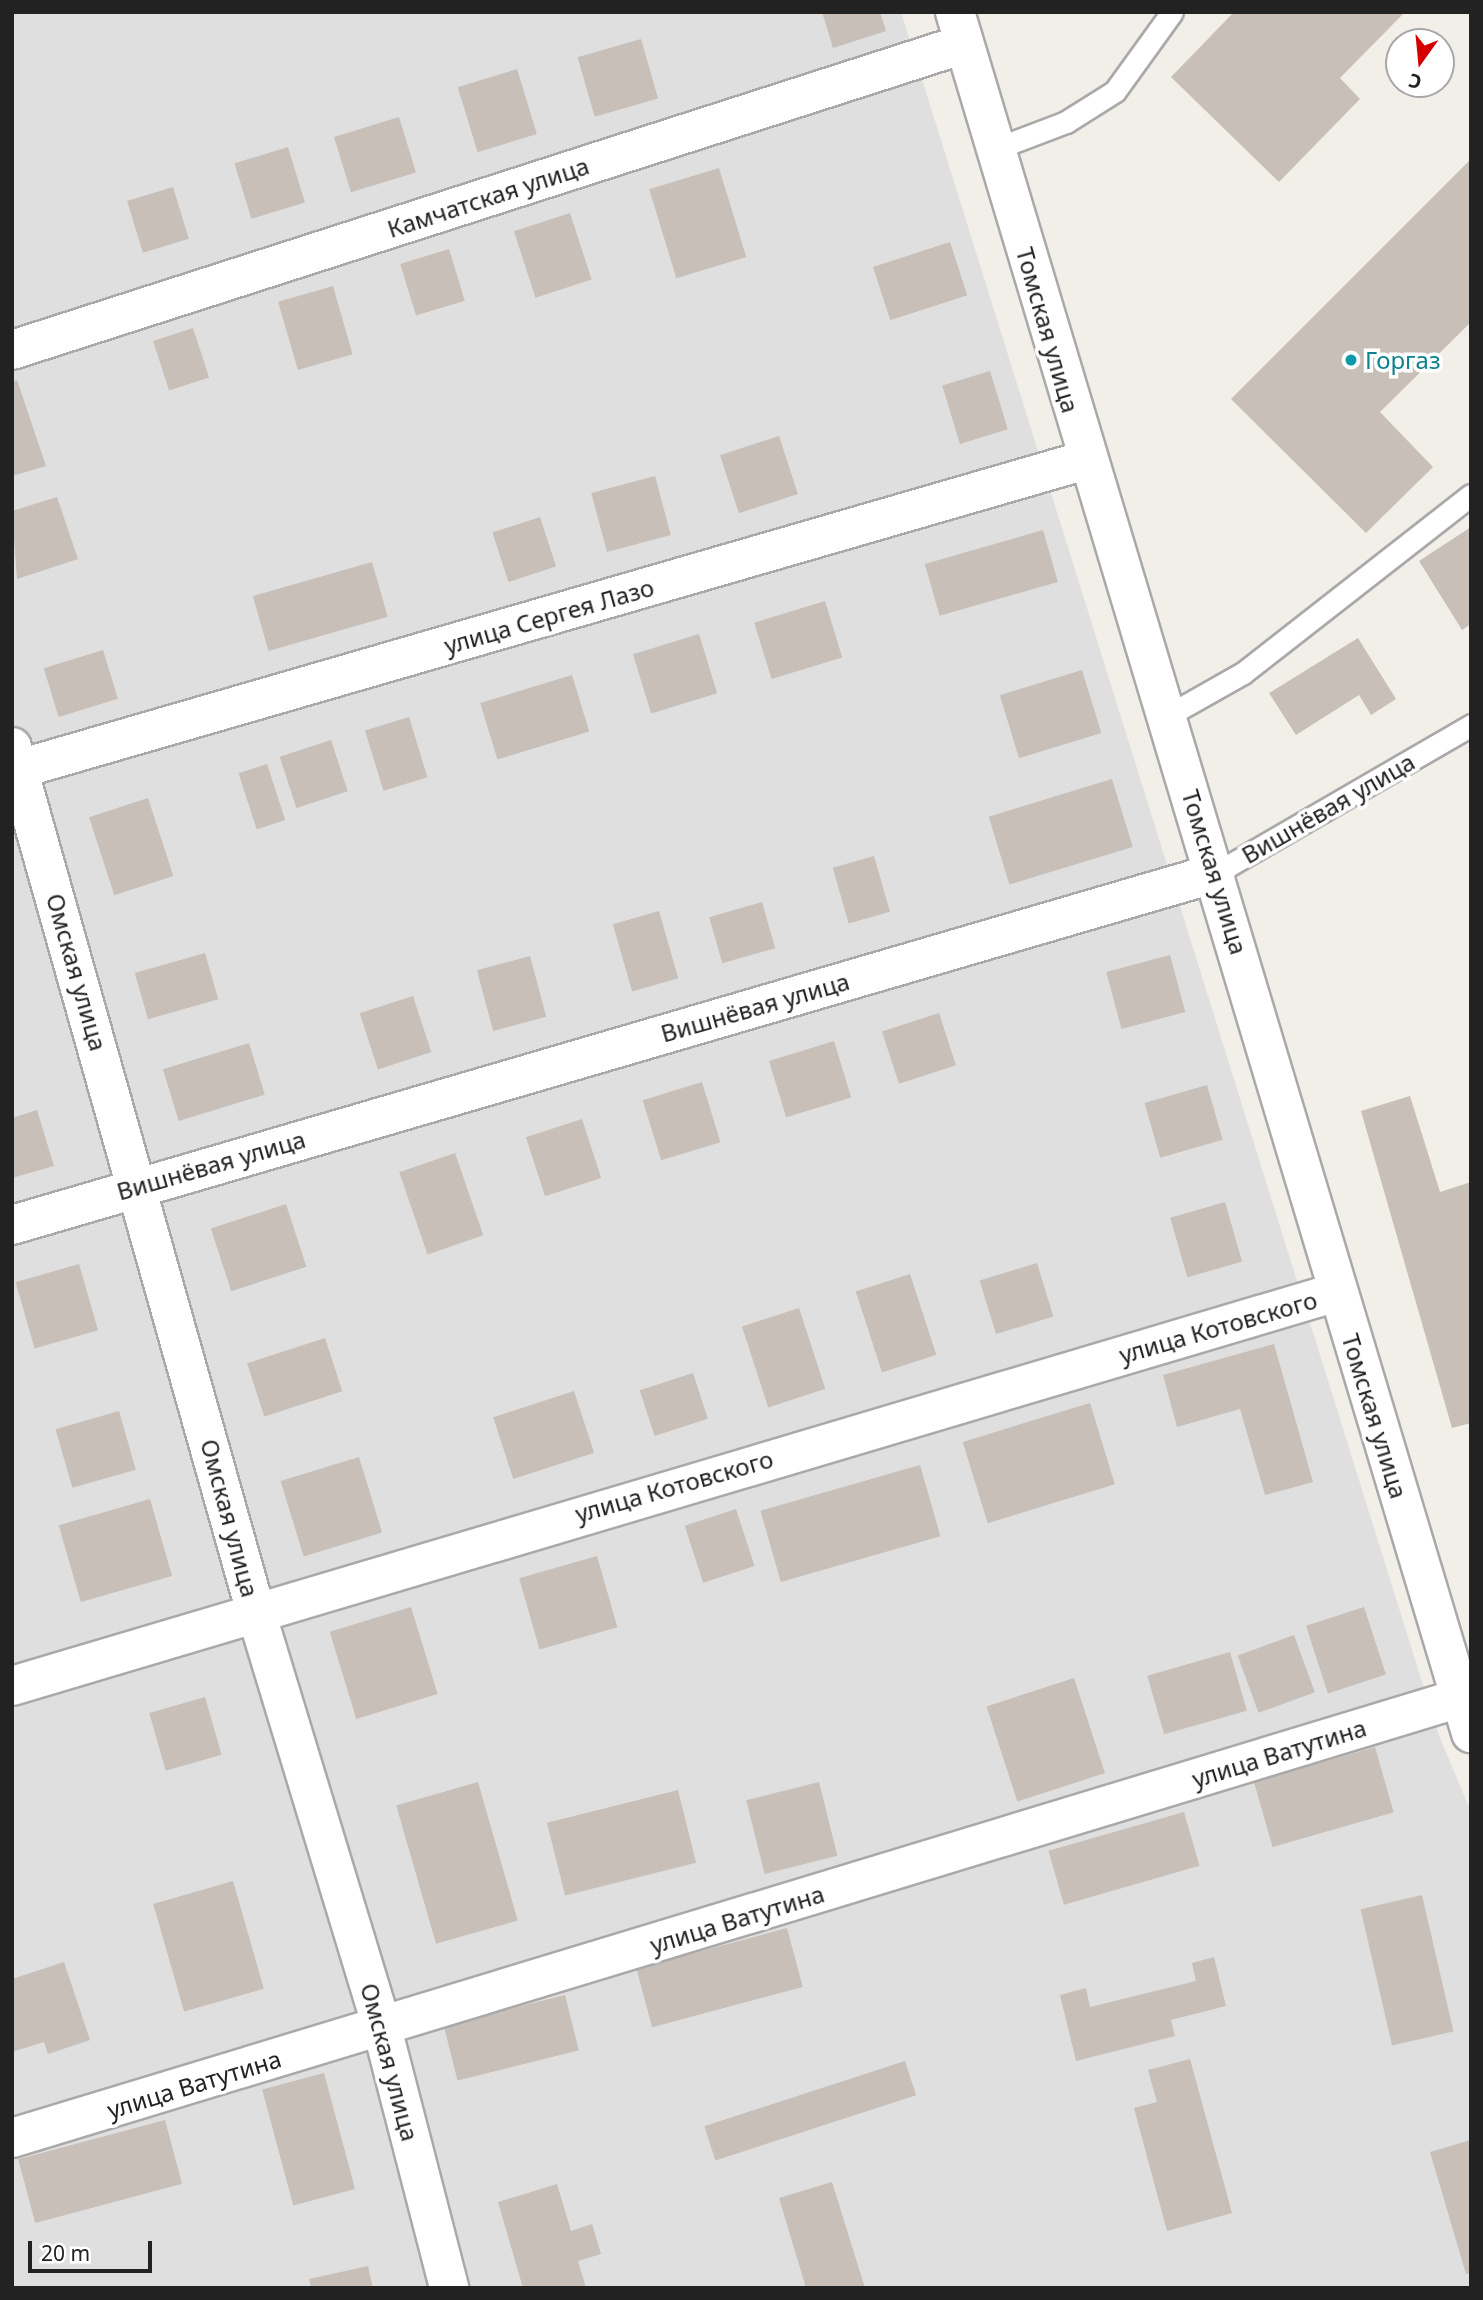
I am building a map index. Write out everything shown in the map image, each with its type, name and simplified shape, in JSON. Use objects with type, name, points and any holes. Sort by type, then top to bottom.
[{"type":"street","name":"Томская улица","points":[[959,28],[1086,460],[1216,873],[1337,1292],[1465,1715]]},
{"type":"street","name":"Камчатская улица","points":[[12,350],[959,28]]},
{"type":"street","name":"улица Сергея Лазо","points":[[14,763],[1086,460]]},
{"type":"street","name":"Омская улица","points":[[14,763],[139,1186],[255,1609],[382,2028],[449,2288]]},
{"type":"street","name":"Вишнёвая улица","points":[[12,1225],[1216,873]]},
{"type":"street","name":"улица Котовского","points":[[12,1686],[255,1609],[1337,1292]]},
{"type":"street","name":"улица Ватутина","points":[[12,2138],[382,2028],[1465,1715]]},
{"type":"lane","points":[[995,149],[1066,122],[1115,92],[1172,12]]},
{"type":"lane","points":[[1167,716],[1243,673],[1471,495]]},
{"type":"lane","name":"Вишнёвая улица","points":[[1216,873],[1471,725]]},
{"type":"shaded area","points":[[12,12],[901,12],[1438,1733],[1471,1812],[1471,2288],[12,2288]]},
{"type":"building","points":[[822,12],[880,12],[886,31],[833,48]]},
{"type":"building","points":[[1234,12],[1405,12],[1389,28],[1385,28],[1385,32],[1340,78],[1360,99],[1279,182],[1171,77]]},
{"type":"building","points":[[641,39],[658,99],[595,117],[578,57]]},
{"type":"building","points":[[517,69],[537,134],[478,152],[458,87]]},
{"type":"building","points":[[399,117],[416,172],[351,192],[334,137]]},
{"type":"building","points":[[288,147],[305,202],[251,219],[234,163]]},
{"type":"building","name":"Горгаз","points":[[1469,161],[1471,322],[1380,412],[1433,467],[1366,533],[1231,399]]},
{"type":"building","points":[[719,168],[746,257],[676,278],[649,189]]},
{"type":"building","points":[[173,187],[189,239],[143,253],[127,201]]},
{"type":"building","points":[[570,213],[592,280],[536,298],[514,231]]},
{"type":"building","points":[[950,242],[967,295],[890,320],[873,267]]},
{"type":"building","points":[[449,249],[465,301],[416,316],[400,264]]},
{"type":"building","points":[[333,286],[353,354],[298,370],[278,302]]},
{"type":"building","points":[[193,328],[209,377],[169,390],[153,341]]},
{"type":"building","points":[[990,371],[1008,429],[960,444],[942,386]]},
{"type":"building","points":[[17,380],[46,466],[12,476],[12,382]]},
{"type":"building","points":[[779,436],[798,494],[739,513],[720,455]]},
{"type":"building","points":[[655,476],[671,535],[607,552],[591,493]]},
{"type":"building","points":[[57,497],[78,559],[17,579],[12,511]]},
{"type":"building","points":[[540,517],[556,566],[509,582],[492,532]]},
{"type":"building","points":[[1471,527],[1471,624],[1462,630],[1419,561]]},
{"type":"building","points":[[1043,530],[1058,582],[940,616],[925,564]]},
{"type":"building","points":[[372,562],[388,617],[269,651],[253,596]]},
{"type":"building","points":[[825,601],[842,657],[771,679],[754,623]]},
{"type":"building","points":[[699,634],[717,693],[651,713],[633,654]]},
{"type":"building","points":[[1358,638],[1396,699],[1371,715],[1359,695],[1296,735],[1269,693]]},
{"type":"building","points":[[103,650],[118,699],[59,717],[44,668]]},
{"type":"building","points":[[1082,670],[1101,733],[1019,758],[1000,695]]},
{"type":"building","points":[[572,675],[589,731],[497,759],[480,703]]},
{"type":"building","points":[[409,717],[427,777],[383,791],[365,730]]},
{"type":"building","points":[[331,740],[348,791],[296,808],[280,757]]},
{"type":"building","points":[[267,764],[285,820],[257,829],[238,773]]},
{"type":"building","points":[[1112,779],[1133,847],[1009,885],[989,817]]},
{"type":"building","points":[[148,798],[173,876],[114,895],[89,817]]},
{"type":"building","points":[[874,856],[890,912],[849,924],[833,868]]},
{"type":"building","points":[[762,902],[775,948],[722,963],[709,917]]},
{"type":"building","points":[[659,911],[678,978],[632,992],[613,924]]},
{"type":"building","points":[[205,953],[218,999],[148,1019],[135,973]]},
{"type":"building","points":[[1170,955],[1185,1012],[1122,1029],[1106,972]]},
{"type":"building","points":[[530,956],[546,1017],[493,1031],[477,970]]},
{"type":"building","points":[[413,996],[431,1052],[378,1069],[360,1013]]},
{"type":"building","points":[[939,1013],[956,1065],[899,1084],[882,1032]]},
{"type":"building","points":[[834,1041],[851,1097],[786,1117],[769,1061]]},
{"type":"building","points":[[249,1043],[265,1095],[179,1121],[163,1069]]},
{"type":"building","points":[[702,1082],[720,1142],[661,1160],[643,1100]]},
{"type":"building","points":[[1207,1085],[1223,1140],[1160,1158],[1145,1103]]},
{"type":"building","points":[[1410,1096],[1440,1192],[1471,1182],[1471,1423],[1452,1428],[1361,1111]]},
{"type":"building","points":[[37,1110],[54,1166],[12,1178],[12,1118]]},
{"type":"building","points":[[582,1119],[601,1178],[545,1196],[526,1137]]},
{"type":"building","points":[[455,1153],[483,1235],[428,1254],[399,1172]]},
{"type":"building","points":[[1225,1202],[1242,1262],[1187,1277],[1170,1218]]},
{"type":"building","points":[[286,1204],[306,1267],[231,1291],[211,1228]]},
{"type":"building","points":[[1037,1263],[1053,1317],[996,1334],[980,1281]]},
{"type":"building","points":[[79,1264],[98,1330],[35,1349],[16,1282]]},
{"type":"building","points":[[910,1274],[936,1355],[882,1372],[856,1292]]},
{"type":"building","points":[[799,1308],[825,1389],[768,1407],[742,1327]]},
{"type":"building","points":[[325,1338],[342,1391],[264,1417],[247,1363]]},
{"type":"building","points":[[1274,1344],[1313,1482],[1265,1495],[1240,1409],[1177,1427],[1163,1375]]},
{"type":"building","points":[[693,1373],[708,1419],[655,1436],[640,1390]]},
{"type":"building","points":[[574,1391],[594,1453],[513,1479],[493,1417]]},
{"type":"building","points":[[1090,1403],[1115,1484],[988,1523],[963,1442]]},
{"type":"building","points":[[119,1411],[136,1470],[72,1488],[56,1429]]},
{"type":"building","points":[[359,1457],[382,1533],[304,1557],[281,1481]]},
{"type":"building","points":[[920,1465],[940,1536],[781,1582],[760,1511]]},
{"type":"building","points":[[150,1499],[172,1576],[81,1602],[59,1525]]},
{"type":"building","points":[[736,1509],[755,1566],[703,1583],[685,1526]]},
{"type":"building","points":[[597,1556],[617,1627],[540,1649],[519,1578]]},
{"type":"building","points":[[411,1607],[438,1694],[356,1719],[330,1632]]},
{"type":"building","points":[[1364,1607],[1386,1675],[1328,1693],[1306,1626]]},
{"type":"building","points":[[1294,1635],[1315,1692],[1258,1713],[1238,1656]]},
{"type":"building","points":[[1230,1652],[1247,1711],[1164,1734],[1147,1676]]},
{"type":"building","points":[[1074,1678],[1105,1773],[1017,1802],[987,1706]]},
{"type":"building","points":[[205,1697],[222,1755],[166,1771],[149,1713]]},
{"type":"building","points":[[1375,1747],[1394,1812],[1273,1847],[1254,1782]]},
{"type":"building","points":[[478,1782],[518,1920],[436,1944],[396,1805]]},
{"type":"building","points":[[819,1782],[837,1856],[765,1874],[746,1800]]},
{"type":"building","points":[[678,1790],[696,1863],[565,1895],[547,1823]]},
{"type":"building","points":[[1184,1812],[1199,1866],[1064,1905],[1048,1851]]},
{"type":"building","points":[[233,1881],[264,1989],[184,2012],[153,1904]]},
{"type":"building","points":[[1422,1895],[1453,2031],[1392,2046],[1361,1909]]},
{"type":"building","points":[[787,1928],[803,1987],[652,2027],[636,1968]]},
{"type":"building","points":[[1214,1957],[1226,2006],[1171,2020],[1175,2036],[1076,2061],[1060,1995],[1086,1988],[1090,2007],[1196,1981],[1192,1963]]},
{"type":"building","points":[[64,1962],[90,2040],[48,2054],[44,2042],[12,2052],[12,1979]]},
{"type":"building","points":[[565,1995],[579,2050],[458,2081],[444,2025]]},
{"type":"building","points":[[1190,2059],[1232,2213],[1167,2231],[1134,2108],[1157,2102],[1148,2070]]},
{"type":"building","points":[[905,2061],[916,2095],[715,2160],[704,2126]]},
{"type":"building","points":[[324,2073],[355,2189],[293,2205],[262,2090]]},
{"type":"building","points":[[165,2120],[182,2184],[35,2223],[18,2159]]},
{"type":"building","points":[[1471,2140],[1471,2273],[1466,2274],[1430,2152]]},
{"type":"building","points":[[832,2182],[865,2288],[806,2288],[779,2198]]},
{"type":"building","points":[[557,2184],[571,2231],[592,2224],[601,2254],[578,2261],[586,2288],[523,2288],[498,2202]]},
{"type":"building","points":[[368,2266],[373,2288],[311,2288],[309,2279]]},
{"type":"place","name":"Горгаз","points":[[1351,360]]}]
